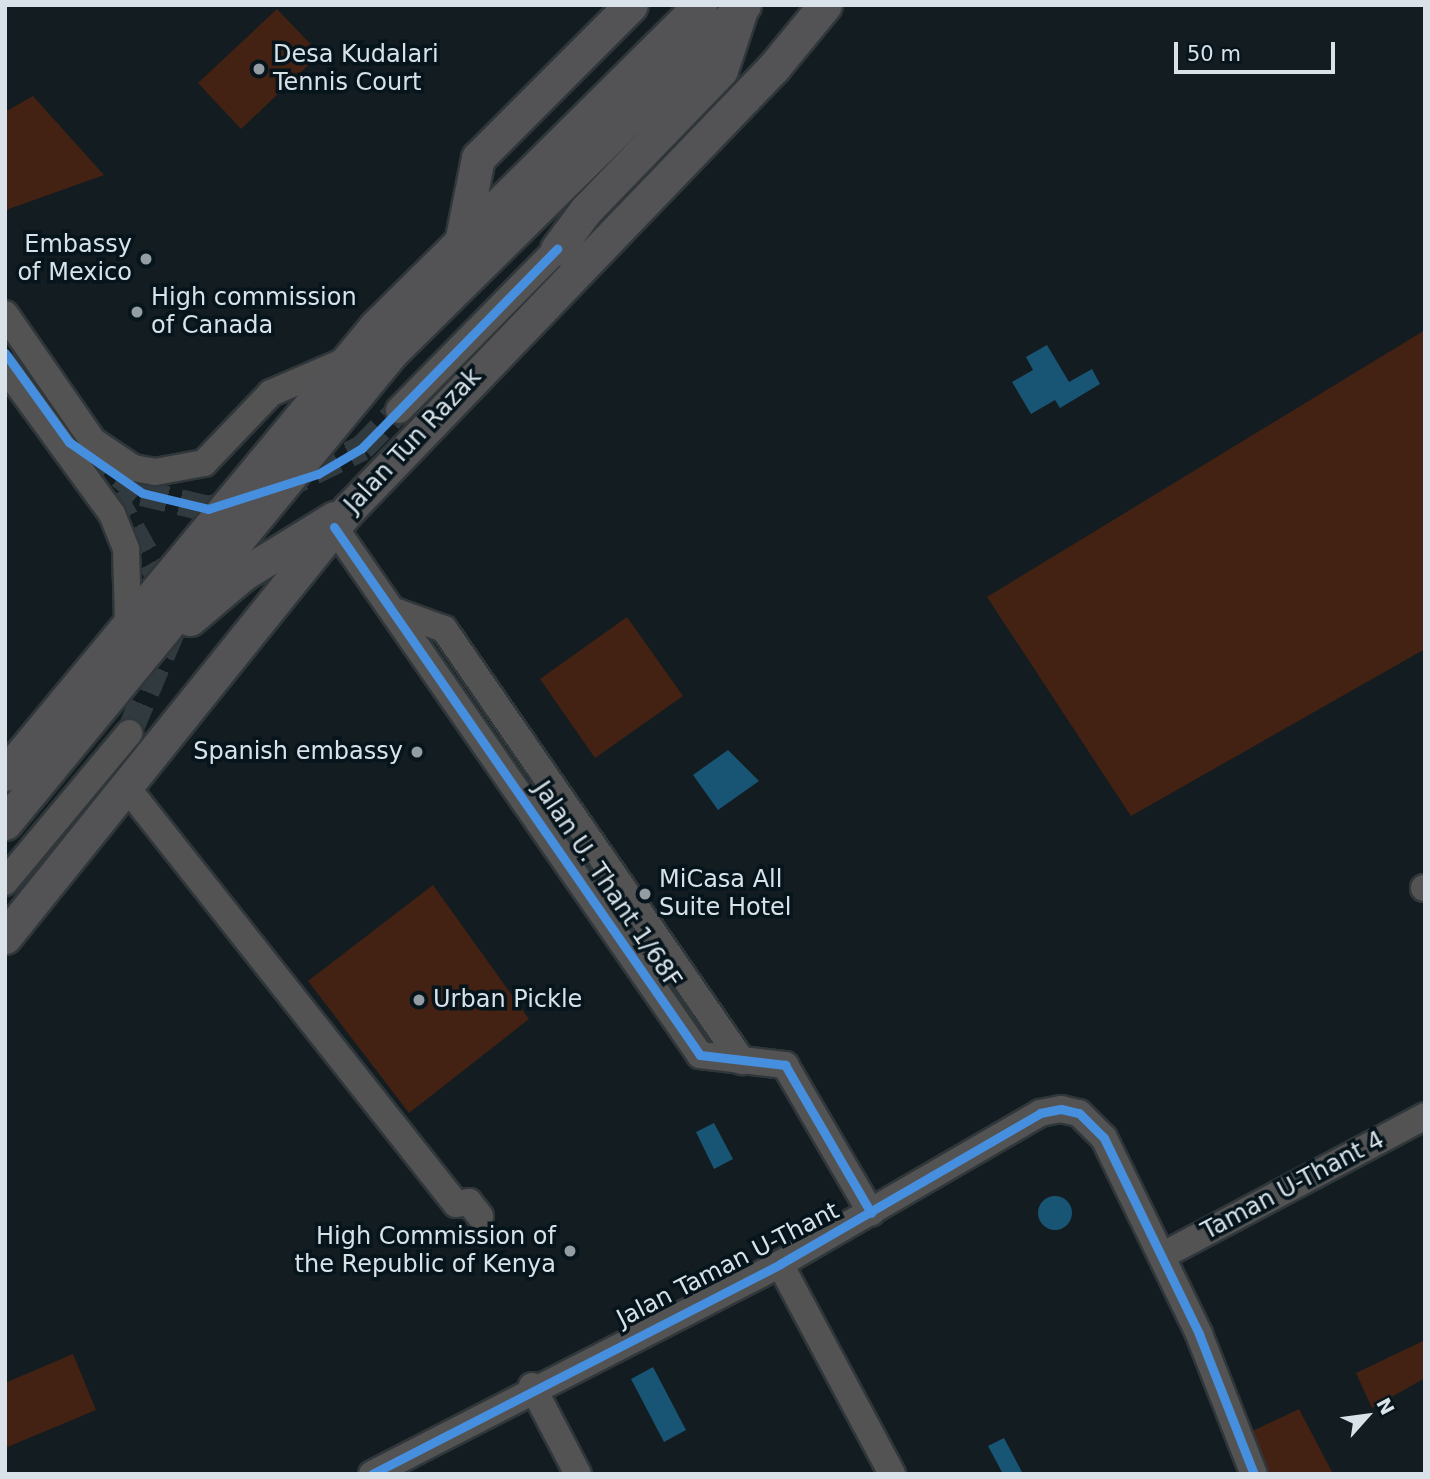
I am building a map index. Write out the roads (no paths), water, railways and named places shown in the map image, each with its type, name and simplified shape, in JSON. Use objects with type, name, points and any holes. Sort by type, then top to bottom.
[{"type":"main road","points":[[462,238],[478,158],[631,5]]},
{"type":"main road","points":[[5,774],[128,620],[345,361],[462,238],[700,5]]},
{"type":"main road","name":"Jalan Tun Razak","points":[[5,937],[128,789],[341,518],[774,67],[825,5]]},
{"type":"main road","points":[[557,249],[586,210],[721,71],[743,6]]},
{"type":"main road","points":[[5,823],[391,353],[743,6]]},
{"type":"main road","points":[[557,249],[606,214],[734,85],[774,67]]},
{"type":"main road","points":[[120,680],[243,574],[341,518]]},
{"type":"street","points":[[398,410],[557,249]]},
{"type":"street","points":[[5,314],[93,441],[133,468],[155,472],[204,463],[271,393],[345,361]]},
{"type":"street","points":[[5,367],[112,514],[126,549],[128,620]]},
{"type":"street","name":"Jalan U. Thant 1/68F","points":[[341,518],[397,612],[700,1055],[785,1065],[871,1213]]},
{"type":"street","points":[[5,882],[129,733]]},
{"type":"street","points":[[128,789],[456,1204],[469,1202],[480,1216]]},
{"type":"street","name":"Jalan Taman U-Thant","points":[[372,1474],[532,1386],[780,1264],[1040,1113],[1061,1109],[1079,1113],[1104,1138],[1162,1256],[1254,1474]]},
{"type":"street","name":"Taman U-Thant 4","points":[[1162,1256],[1425,1116]]},
{"type":"street","points":[[780,1264],[892,1474]]},
{"type":"street","points":[[532,1386],[578,1474]]},
{"type":"water","points":[[1047,345],[1069,382],[1092,369],[1100,384],[1060,408],[1055,400],[1031,414],[1012,382],[1033,370],[1026,357]]},
{"type":"water","points":[[728,750],[759,781],[718,810],[693,775]]},
{"type":"water","points":[[714,1123],[733,1159],[714,1169],[696,1132]]},
{"type":"water","points":[[1055,1196],[1067,1201],[1072,1213],[1067,1225],[1055,1230],[1043,1225],[1038,1213],[1043,1201]]},
{"type":"water","points":[[653,1367],[686,1430],[664,1442],[631,1379]]},
{"type":"water","points":[[1004,1438],[1023,1474],[1003,1474],[988,1446]]},
{"type":"tunnel","points":[[279,489],[362,448],[399,410]]},
{"type":"tunnel","points":[[59,427],[142,493],[208,509],[239,500]]},
{"type":"tunnel","points":[[113,495],[160,579],[172,632],[129,733]]},
{"type":"place","name":"Desa Kudalari Tennis Court","points":[[259,69]]},
{"type":"place","name":"Embassy of Mexico","points":[[146,259]]},
{"type":"place","name":"High commission of Canada","points":[[137,312]]},
{"type":"place","name":"Spanish embassy","points":[[417,752]]},
{"type":"place","name":"MiCasa All Suite Hotel","points":[[645,894]]},
{"type":"place","name":"Urban Pickle","points":[[419,1000]]},
{"type":"place","name":"High Commission of the Republic of Kenya","points":[[570,1251]]}]
